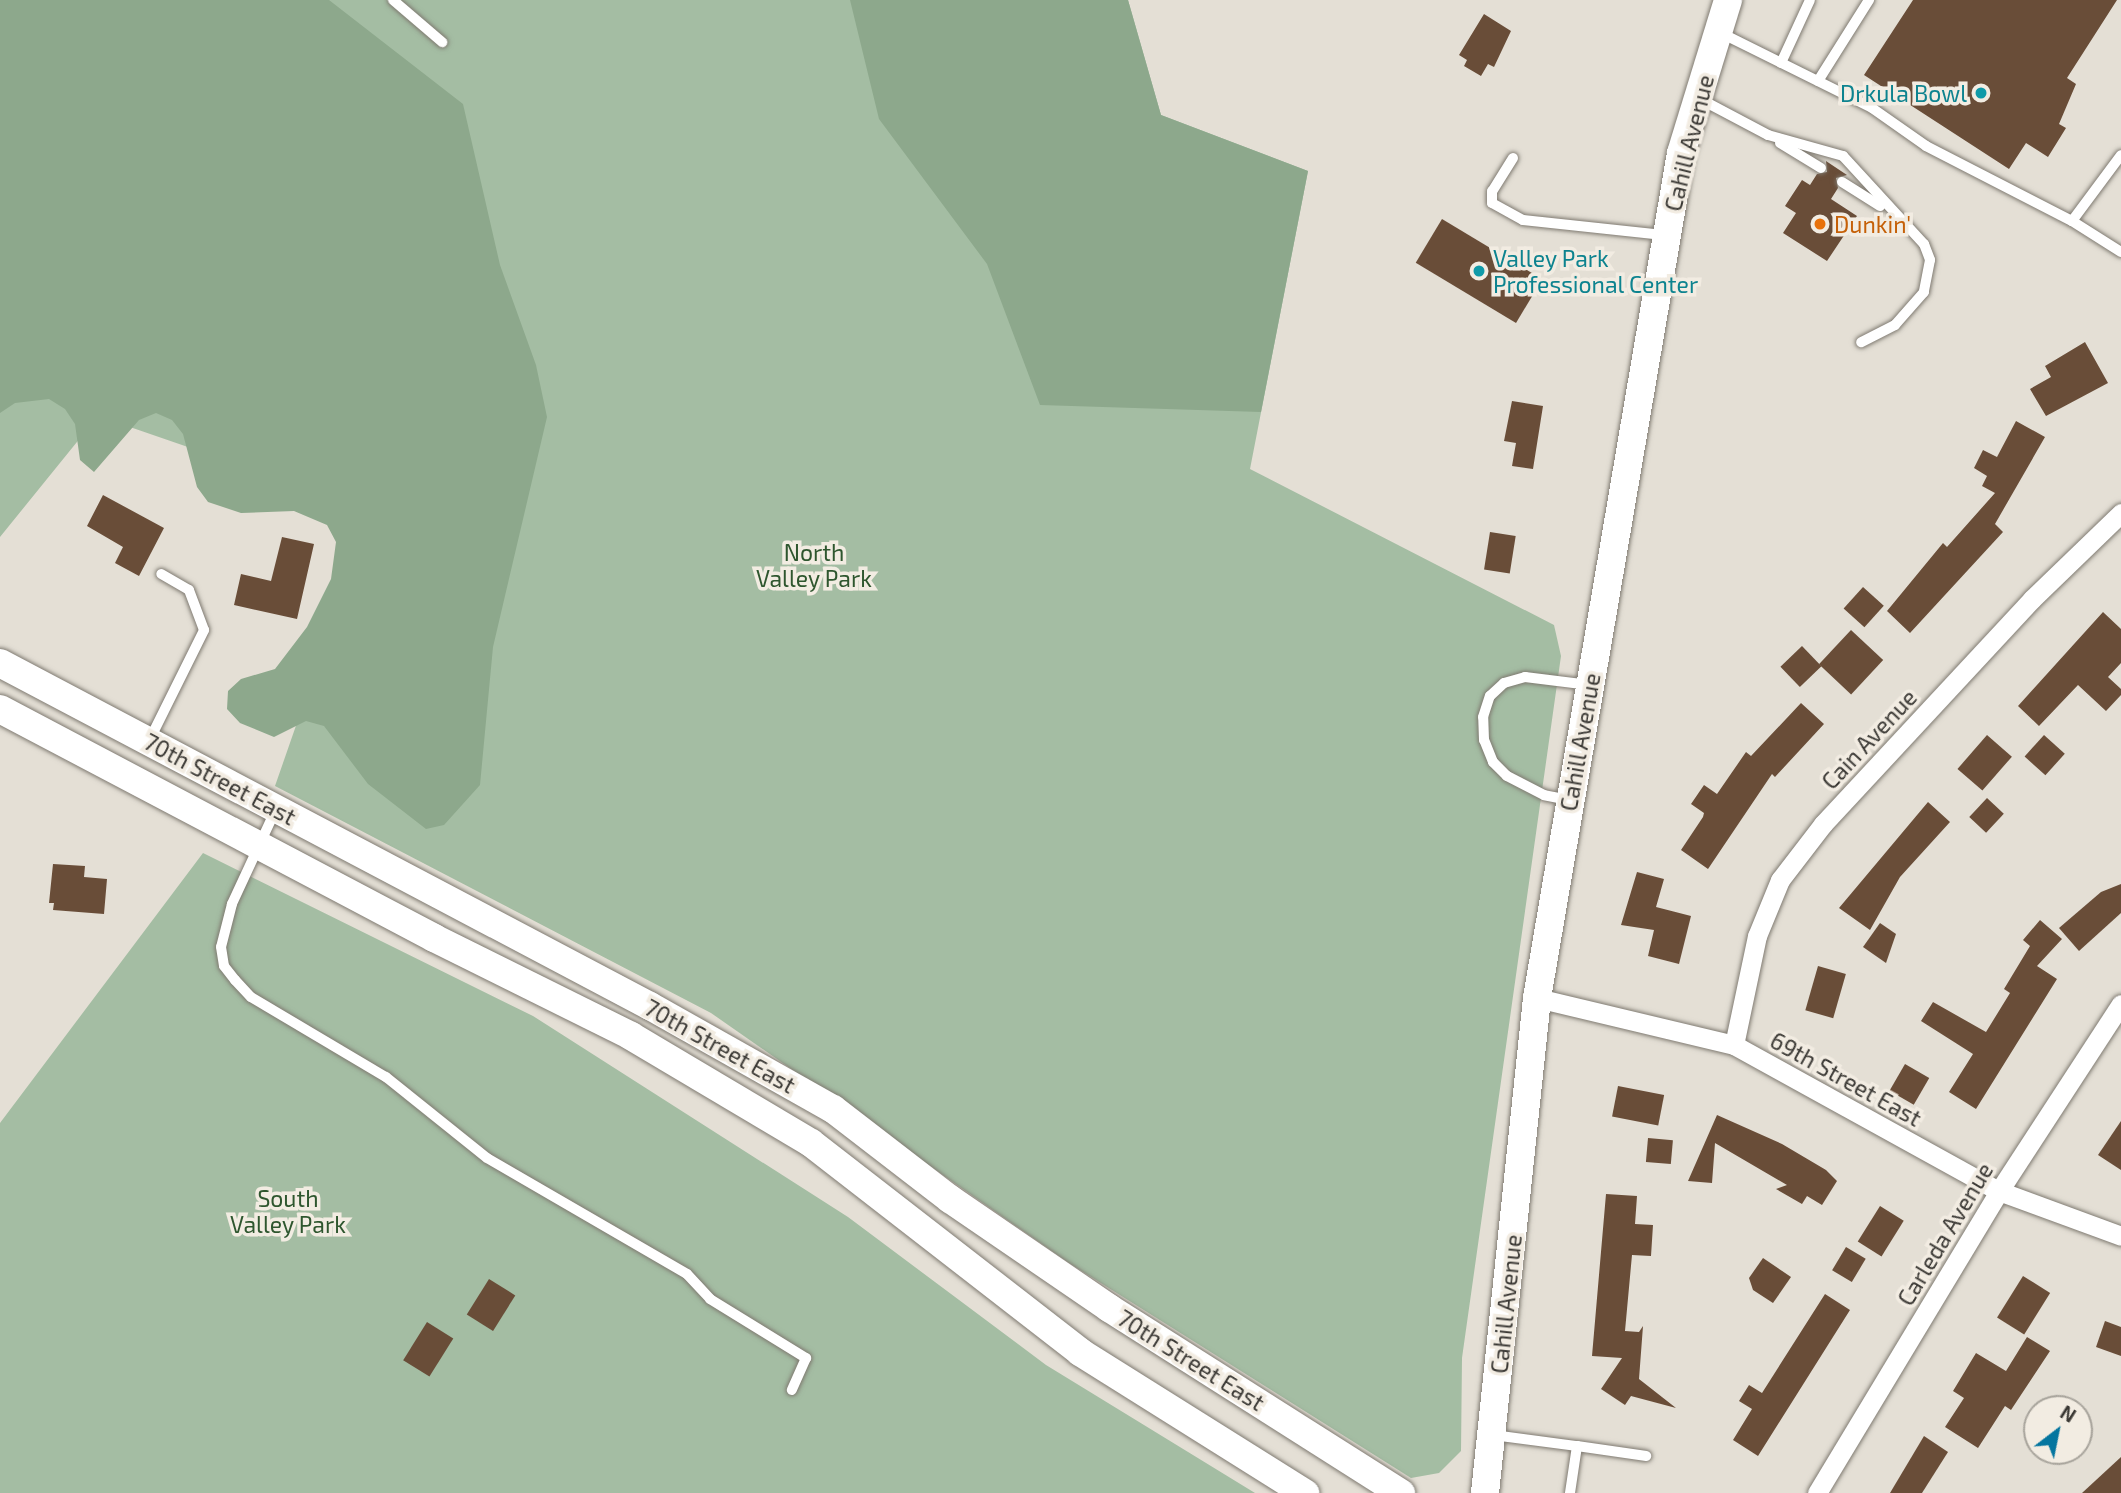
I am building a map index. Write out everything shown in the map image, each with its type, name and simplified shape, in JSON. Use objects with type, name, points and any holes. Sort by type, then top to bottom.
[{"type":"main road","name":"Cahill Avenue","points":[[1485,1493],[1536,998],[1681,153],[1728,0]]},
{"type":"main road","name":"70th Street East","points":[[0,663],[650,1006],[833,1109],[950,1199],[1109,1308],[1401,1493]]},
{"type":"main road","name":"70th Street East","points":[[0,709],[631,1036],[811,1143],[1080,1352],[1305,1493]]},
{"type":"street","name":"Cain Avenue","points":[[1734,1045],[1757,936],[1780,880],[1824,824],[2003,630],[2121,513]]},
{"type":"street","name":"69th Street East","points":[[1536,998],[1734,1045],[1999,1191],[2121,1236]]},
{"type":"street","name":"Carleda Avenue","points":[[1817,1493],[1999,1191],[2121,1004]]},
{"type":"lane","points":[[393,0],[442,42]]},
{"type":"lane","points":[[1781,63],[1810,0]]},
{"type":"lane","points":[[1818,81],[1869,0]]},
{"type":"lane","points":[[1718,32],[1872,108],[1926,146],[2072,221],[2121,252]]},
{"type":"lane","points":[[1698,97],[1768,135],[1821,169]]},
{"type":"lane","points":[[1768,135],[1843,156],[1892,214],[1924,243],[1930,260],[1929,281],[1900,320],[1861,342]]},
{"type":"lane","points":[[2072,221],[2121,155]]},
{"type":"lane","points":[[1513,158],[1492,191],[1492,203],[1523,220],[1667,235]]},
{"type":"lane","points":[[1842,182],[1892,214]]},
{"type":"lane","points":[[149,741],[204,630],[188,590],[161,573]]},
{"type":"lane","points":[[1570,800],[1544,795],[1507,776],[1493,762],[1484,740],[1483,717],[1490,696],[1504,682],[1525,677],[1590,685]]},
{"type":"lane","points":[[276,808],[232,904],[221,947],[224,966],[251,998],[386,1076],[488,1158],[687,1274],[710,1299],[806,1358],[792,1390]]},
{"type":"lane","points":[[1493,1434],[1646,1456]]},
{"type":"lane","points":[[1570,1493],[1577,1446]]},
{"type":"green space","name":"North Valley Park","points":[[0,0],[1128,0],[1161,115],[1308,171],[1250,469],[1554,625],[1561,656],[1462,1358],[1461,1451],[1439,1473],[1411,1478],[1069,1263],[711,1013],[275,786],[371,510],[98,416],[0,537]]},
{"type":"green space","points":[[0,0],[329,0],[463,104],[500,265],[536,365],[547,417],[493,647],[480,785],[444,825],[426,829],[368,784],[324,726],[306,721],[274,737],[240,723],[227,709],[228,691],[241,679],[275,669],[307,627],[331,579],[336,542],[327,525],[294,511],[241,513],[208,502],[197,487],[183,434],[172,420],[156,413],[139,420],[94,472],[80,460],[75,424],[65,409],[49,399],[15,403],[0,413]]},
{"type":"green space","points":[[850,0],[1128,0],[1161,115],[1308,171],[1261,412],[1040,405],[987,264],[879,119]]},
{"type":"green space","name":"South Valley Park","points":[[203,853],[533,1016],[848,1217],[1046,1365],[1255,1493],[0,1493],[0,1123]]},
{"type":"building","name":"Drkula Bowl","points":[[1913,0],[2117,0],[2067,78],[2076,84],[2059,124],[2066,128],[2048,157],[2026,143],[2009,169],[1864,75]]},
{"type":"building","points":[[1484,14],[1511,31],[1494,67],[1488,64],[1481,76],[1464,66],[1467,60],[1459,55]]},
{"type":"building","name":"Dunkin'","points":[[1826,161],[1847,175],[1836,178],[1838,188],[1831,199],[1857,216],[1827,261],[1783,233],[1796,213],[1785,206],[1802,180],[1810,185],[1817,174],[1827,172]]},
{"type":"building","name":"Valley Park Professional Center","points":[[1442,219],[1542,279],[1516,323],[1416,263]]},
{"type":"building","points":[[2085,342],[2108,383],[2046,416],[2030,389],[2051,377],[2045,366]]},
{"type":"building","points":[[1512,401],[1543,406],[1533,469],[1512,466],[1516,443],[1504,441]]},
{"type":"building","points":[[2016,421],[2045,437],[1995,524],[2003,532],[1910,633],[1887,611],[1943,543],[1947,547],[1995,493],[1982,486],[1987,476],[1974,468],[1983,450],[1997,457]]},
{"type":"building","points":[[103,495],[164,528],[139,576],[115,563],[123,547],[87,526]]},
{"type":"building","points":[[1490,532],[1516,536],[1510,574],[1484,570]]},
{"type":"building","points":[[282,537],[314,544],[297,619],[234,605],[241,574],[271,581]]},
{"type":"building","points":[[1863,587],[1884,606],[1864,627],[1844,609]]},
{"type":"building","points":[[2103,612],[2121,629],[2121,663],[2108,677],[2121,689],[2121,695],[2106,711],[2078,685],[2039,726],[2018,706]]},
{"type":"building","points":[[1851,630],[1883,660],[1851,694],[1819,664]]},
{"type":"building","points":[[1802,646],[1821,666],[1800,687],[1780,667]]},
{"type":"building","points":[[1801,703],[1824,724],[1775,777],[1772,774],[1708,869],[1681,850],[1704,813],[1691,804],[1704,785],[1717,794],[1746,752],[1751,756]]},
{"type":"building","points":[[1987,735],[2012,757],[1982,791],[1957,769]]},
{"type":"building","points":[[2044,735],[2065,754],[2045,775],[2025,757]]},
{"type":"building","points":[[1987,798],[2004,814],[1986,833],[1969,817]]},
{"type":"building","points":[[1928,802],[1950,822],[1900,877],[1870,930],[1839,908]]},
{"type":"building","points":[[53,864],[85,866],[84,877],[107,879],[104,914],[53,910],[54,903],[49,903]]},
{"type":"building","points":[[1637,872],[1664,879],[1656,907],[1691,916],[1679,964],[1648,956],[1654,930],[1621,925]]},
{"type":"building","points":[[2121,884],[2121,913],[2079,951],[2059,928],[2101,892]]},
{"type":"building","points":[[2040,920],[2062,939],[2037,966],[2057,979],[1976,1109],[1949,1092],[1973,1054],[1921,1021],[1933,1002],[1986,1032],[2010,993],[2004,989],[2030,946],[2023,940]]},
{"type":"building","points":[[1880,923],[1896,934],[1886,963],[1863,947]]},
{"type":"building","points":[[1818,966],[1846,974],[1833,1018],[1805,1010]]},
{"type":"building","points":[[1905,1064],[1929,1078],[1914,1105],[1890,1091]]},
{"type":"building","points":[[1618,1086],[1664,1095],[1658,1125],[1612,1116]]},
{"type":"building","points":[[1717,1115],[1782,1144],[1826,1170],[1837,1181],[1822,1205],[1807,1196],[1802,1204],[1776,1189],[1787,1185],[1715,1143],[1712,1183],[1688,1181]]},
{"type":"building","points":[[2121,1121],[2121,1170],[2098,1155]]},
{"type":"building","points":[[1648,1138],[1673,1140],[1671,1164],[1646,1162]]},
{"type":"building","points":[[1606,1194],[1637,1196],[1635,1224],[1653,1225],[1651,1256],[1632,1255],[1625,1331],[1639,1332],[1643,1326],[1639,1379],[1676,1408],[1631,1396],[1625,1405],[1601,1389],[1622,1358],[1592,1356]]},
{"type":"building","points":[[1880,1206],[1904,1221],[1881,1256],[1858,1242]]},
{"type":"building","points":[[1846,1247],[1866,1259],[1852,1282],[1832,1270]]},
{"type":"building","points":[[1763,1258],[1791,1277],[1773,1303],[1753,1290],[1749,1278]]},
{"type":"building","points":[[2023,1276],[2050,1293],[2024,1335],[1997,1318]]},
{"type":"building","points":[[489,1279],[515,1295],[493,1331],[467,1315]]},
{"type":"building","points":[[1825,1294],[1850,1310],[1758,1456],[1733,1440],[1752,1409],[1739,1401],[1749,1385],[1762,1393]]},
{"type":"building","points":[[2105,1321],[2121,1327],[2121,1356],[2096,1347]]},
{"type":"building","points":[[427,1322],[453,1338],[429,1377],[403,1360]]},
{"type":"building","points":[[2027,1337],[2050,1351],[2011,1410],[2005,1406],[1978,1448],[1945,1427],[1964,1398],[1953,1391],[1976,1353],[2006,1371]]},
{"type":"building","points":[[1924,1436],[1948,1452],[1922,1493],[1890,1493]]},
{"type":"building","points":[[2121,1457],[2121,1493],[2082,1493]]},
{"type":"place","name":"Drkula Bowl","points":[[1981,93]]},
{"type":"place","name":"Dunkin'","points":[[1820,224]]},
{"type":"place","name":"Valley Park Professional Center","points":[[1479,271]]}]
